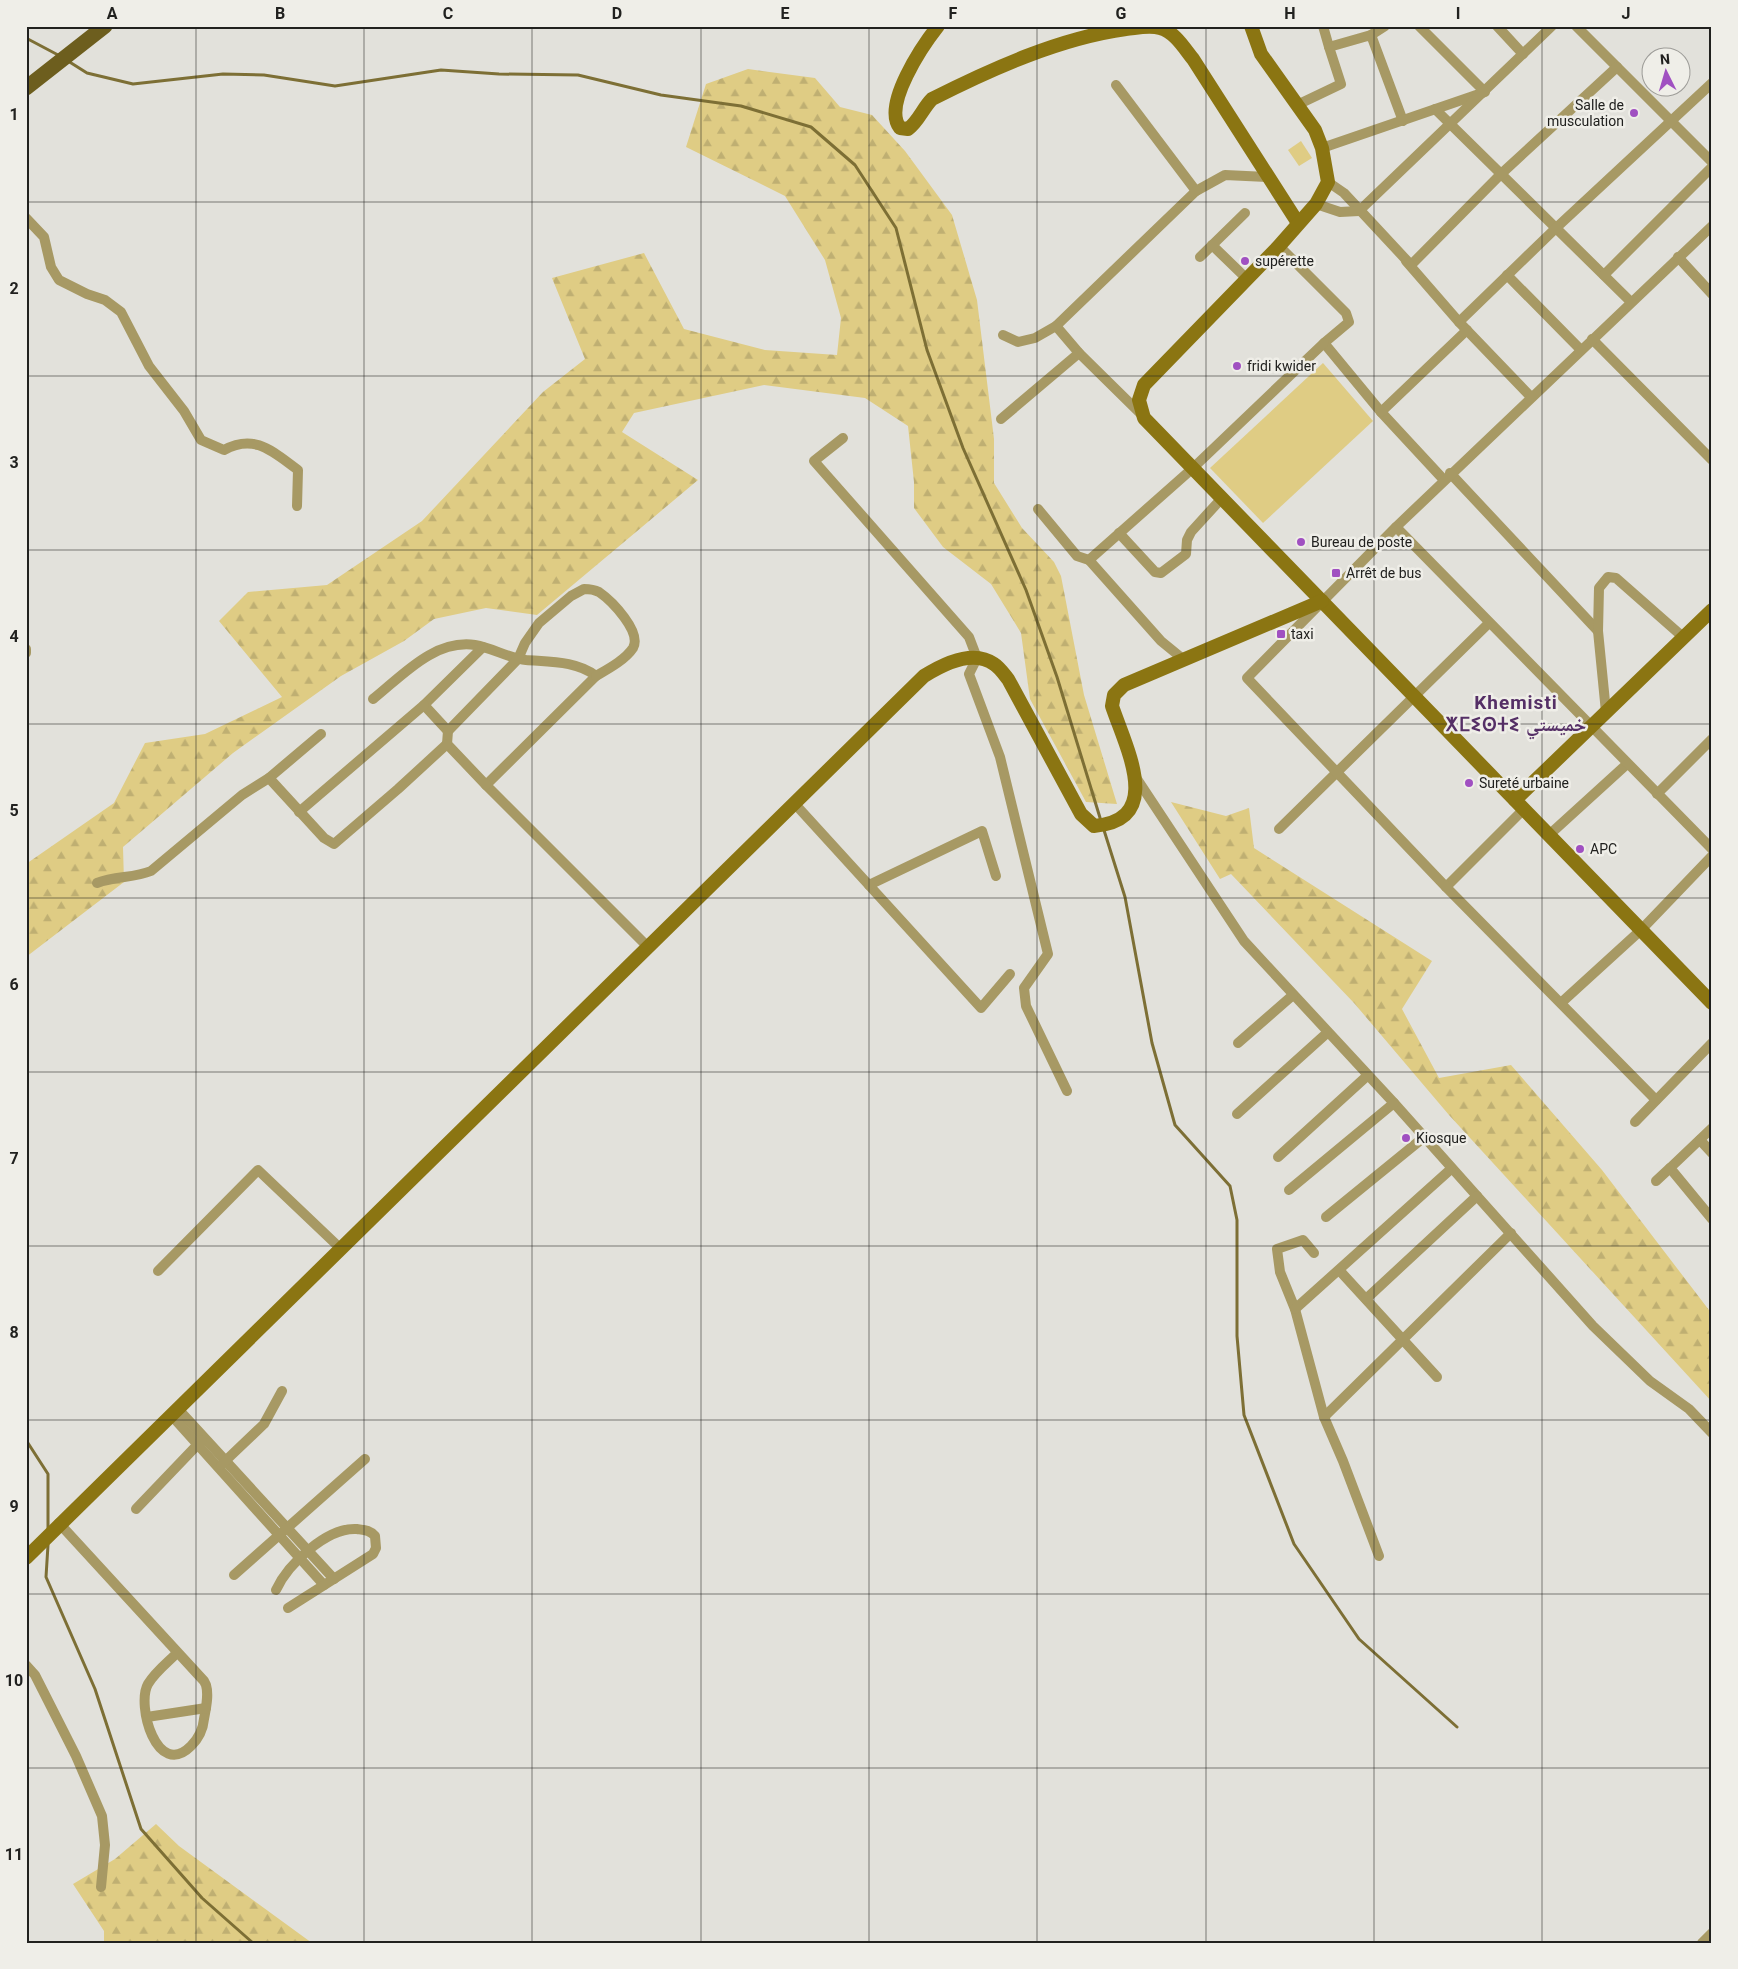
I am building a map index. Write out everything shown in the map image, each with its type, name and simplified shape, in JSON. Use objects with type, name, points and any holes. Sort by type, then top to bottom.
[{"type":"main road","points":[[26,88],[105,26]]},
{"type":"street","points":[[938,26],[929,37],[897,96],[895,118],[900,128],[908,129],[912,126],[923,108],[939,96],[1058,44],[1098,33],[1146,27],[1161,28],[1175,36],[1192,60],[1298,223]]},
{"type":"street","points":[[1144,418],[1140,400],[1144,385],[1279,246],[1316,204],[1328,182],[1322,148],[1315,130],[1261,54],[1252,26]]},
{"type":"street","points":[[1297,105],[1341,84],[1324,26]]},
{"type":"street","points":[[1329,47],[1371,35],[1385,26]]},
{"type":"street","points":[[1419,26],[1485,92]]},
{"type":"street","points":[[1497,26],[1523,54]]},
{"type":"street","points":[[1316,204],[1340,212],[1359,211],[1451,125],[1552,26]]},
{"type":"street","points":[[1576,26],[1712,162]]},
{"type":"street","points":[[1371,35],[1403,121]]},
{"type":"street","points":[[1328,182],[1344,193],[1411,265],[1500,174],[1617,67]]},
{"type":"street","points":[[1459,322],[1507,274],[1712,83]]},
{"type":"street","points":[[1116,85],[1196,191]]},
{"type":"street","points":[[1322,148],[1485,92]]},
{"type":"street","points":[[1435,110],[1631,302]]},
{"type":"street","points":[[1604,275],[1712,167]]},
{"type":"street","points":[[1003,335],[1018,342],[1035,338],[1056,326],[1196,191],[1225,175],[1267,177]]},
{"type":"street","points":[[1200,257],[1245,213]]},
{"type":"street","points":[[26,218],[44,237],[51,268],[59,280],[86,294],[105,300],[121,312],[149,366],[184,412],[201,440],[224,450],[236,443],[261,444],[298,470],[297,506]]},
{"type":"street","points":[[1656,1100],[1562,1002],[1446,887],[1247,678],[1447,476],[1712,226]]},
{"type":"street","points":[[1212,245],[1247,278]]},
{"type":"street","points":[[1089,560],[1193,468],[1324,343],[1349,322],[1346,313],[1279,246]]},
{"type":"street","points":[[1678,257],[1712,294]]},
{"type":"street","points":[[1406,260],[1459,322],[1531,397]]},
{"type":"street","points":[[1507,274],[1580,350]]},
{"type":"street","points":[[1056,326],[1079,353],[1712,1003]]},
{"type":"street","points":[[1381,412],[1467,330]]},
{"type":"street","points":[[1592,339],[1710,454]]},
{"type":"street","points":[[1324,343],[1381,412],[1447,476],[1598,631]]},
{"type":"street","points":[[1001,419],[1079,353]]},
{"type":"street","points":[[844,438],[814,461],[969,638],[977,658],[969,674],[1000,757],[1048,954],[1024,988],[1026,1006],[1067,1091]]},
{"type":"street","points":[[1120,533],[1155,572],[1161,573],[1186,554],[1187,540],[1191,532],[1222,498]]},
{"type":"street","points":[[1038,509],[1078,556],[1089,560],[1162,641],[1184,659]]},
{"type":"street","points":[[1396,527],[1712,849]]},
{"type":"street","points":[[1606,712],[1598,631],[1599,588],[1608,577],[1616,578],[1628,586],[1683,637]]},
{"type":"street","points":[[269,778],[299,812],[329,842],[334,844],[446,744],[448,731],[518,659],[525,643],[539,623],[571,596],[584,589],[599,592],[632,627],[635,642],[624,658],[596,676],[486,785]]},
{"type":"street","points":[[1322,601],[1124,685],[1114,695],[1112,706],[1135,775],[1244,941],[1327,1033],[1394,1103],[1423,1138],[1511,1233],[1593,1326],[1650,1381],[1688,1410],[1712,1433]]},
{"type":"street","points":[[1446,887],[1591,727],[1712,610]]},
{"type":"street","points":[[1279,829],[1489,623]]},
{"type":"street","points":[[373,699],[427,656],[455,644],[483,647],[518,659],[575,665],[596,676]]},
{"type":"street","points":[[299,812],[424,704],[483,647]]},
{"type":"street","points":[[29,1555],[55,1527],[649,948],[924,676],[942,664],[954,660],[977,658],[994,664],[1008,679],[1081,814],[1094,826],[1112,824],[1128,815],[1136,799],[1135,775]]},
{"type":"street","points":[[424,704],[448,731]]},
{"type":"street","points":[[97,883],[107,879],[140,876],[151,871],[242,795],[269,778],[320,734]]},
{"type":"street","points":[[1657,794],[1712,739]]},
{"type":"street","points":[[446,744],[649,948]]},
{"type":"street","points":[[1549,835],[1627,764]]},
{"type":"street","points":[[795,804],[981,1008],[1010,974]]},
{"type":"street","points":[[869,885],[982,831],[996,876]]},
{"type":"street","points":[[1562,1002],[1642,930],[1712,856]]},
{"type":"street","points":[[1238,1043],[1293,995]]},
{"type":"street","points":[[1237,1114],[1327,1033]]},
{"type":"street","points":[[1635,1122],[1712,1043]]},
{"type":"street","points":[[1278,1157],[1367,1076]]},
{"type":"street","points":[[1289,1190],[1394,1103]]},
{"type":"street","points":[[1656,1181],[1712,1128]]},
{"type":"street","points":[[1326,1217],[1423,1138]]},
{"type":"street","points":[[1700,1140],[1712,1153]]},
{"type":"street","points":[[1670,1168],[1712,1219]]},
{"type":"street","points":[[1295,1309],[1340,1271],[1451,1169]]},
{"type":"street","points":[[158,1271],[258,1170],[340,1248]]},
{"type":"street","points":[[1366,1299],[1477,1196]]},
{"type":"street","points":[[1324,1417],[1511,1233]]},
{"type":"street","points":[[1314,1254],[1303,1240],[1276,1249],[1280,1272],[1295,1309],[1324,1417],[1379,1556]]},
{"type":"street","points":[[1340,1271],[1437,1377]]},
{"type":"street","points":[[222,1464],[264,1424],[282,1392]]},
{"type":"street","points":[[175,1412],[304,1555],[324,1585]]},
{"type":"street","points":[[136,1510],[201,1441]]},
{"type":"street","points":[[234,1575],[365,1459]]},
{"type":"street","points":[[55,1527],[177,1653],[206,1685],[206,1708],[199,1737],[185,1751],[174,1756],[160,1749],[152,1733],[145,1699],[149,1684],[177,1653]]},
{"type":"street","points":[[276,1590],[285,1575],[304,1555],[335,1532],[342,1530],[366,1530],[372,1533],[377,1542],[373,1554],[288,1608]]},
{"type":"street","points":[[304,1555],[334,1578]]},
{"type":"street","points":[[26,1665],[35,1675],[76,1756],[102,1816],[105,1838],[102,1887]]},
{"type":"street","points":[[147,1716],[206,1708]]},
{"type":"street","points":[[1702,1943],[1712,1933]]},
{"type":"green space","points":[[748,69],[815,78],[840,107],[872,115],[905,151],[952,215],[977,300],[994,439],[994,483],[1022,528],[1054,562],[1061,576],[1084,695],[1117,804],[1086,802],[1030,699],[1021,633],[991,584],[943,547],[914,508],[914,482],[908,426],[865,398],[764,385],[634,413],[622,432],[698,480],[537,615],[486,608],[434,619],[404,641],[341,676],[233,753],[123,847],[124,882],[26,957],[26,864],[114,803],[145,743],[205,734],[282,697],[219,621],[248,592],[327,585],[422,521],[543,392],[585,359],[552,278],[644,253],[684,329],[765,350],[837,355],[841,318],[825,260],[785,196],[686,147],[706,84]]},
{"type":"green space","points":[[1301,141],[1312,158],[1299,166],[1288,150]]},
{"type":"green space","points":[[1323,363],[1373,421],[1263,523],[1210,468]]},
{"type":"green space","points":[[1171,802],[1226,816],[1249,808],[1254,848],[1432,961],[1402,1009],[1439,1078],[1511,1065],[1602,1170],[1712,1314],[1712,1402],[1449,1115],[1354,1003],[1231,874],[1220,879]]},
{"type":"green space","points":[[156,1824],[179,1846],[312,1943],[104,1943],[104,1931],[73,1884],[115,1859]]},
{"type":"waterway","points":[[26,38],[60,56]]},
{"type":"waterway","points":[[68,61],[87,73],[133,84],[223,74],[264,75],[335,86],[441,70],[499,74],[578,75],[661,95],[741,106],[811,127],[855,165],[896,228],[927,350],[963,448],[1026,590],[1057,677],[1101,821]]},
{"type":"waterway","points":[[1103,827],[1125,897],[1152,1043],[1175,1125],[1230,1186],[1237,1220],[1237,1336],[1244,1415],[1294,1544],[1359,1639],[1457,1727]]},
{"type":"waterway","points":[[26,1440],[48,1474],[48,1528]]},
{"type":"waterway","points":[[48,1545],[46,1577],[95,1689],[141,1829],[202,1898],[253,1943]]},
{"type":"place","name":"Salle de musculation","points":[[1634,113]]},
{"type":"place","name":"supérette","points":[[1245,261]]},
{"type":"place","name":"fridi kwider","points":[[1237,366]]},
{"type":"place","name":"Bureau de poste","points":[[1301,542]]},
{"type":"place","name":"Arrêt de bus","points":[[1336,573]]},
{"type":"place","name":"taxi","points":[[1281,634]]},
{"type":"place","name":"Sureté urbaine","points":[[1469,783]]},
{"type":"place","name":"APC","points":[[1580,849]]},
{"type":"place","name":"Kiosque","points":[[1406,1138]]},
{"type":"district","name":"Khemisti ⵅⵎⵉⵙⵜⵉ خميستي","points":[[1516,713]]}]
